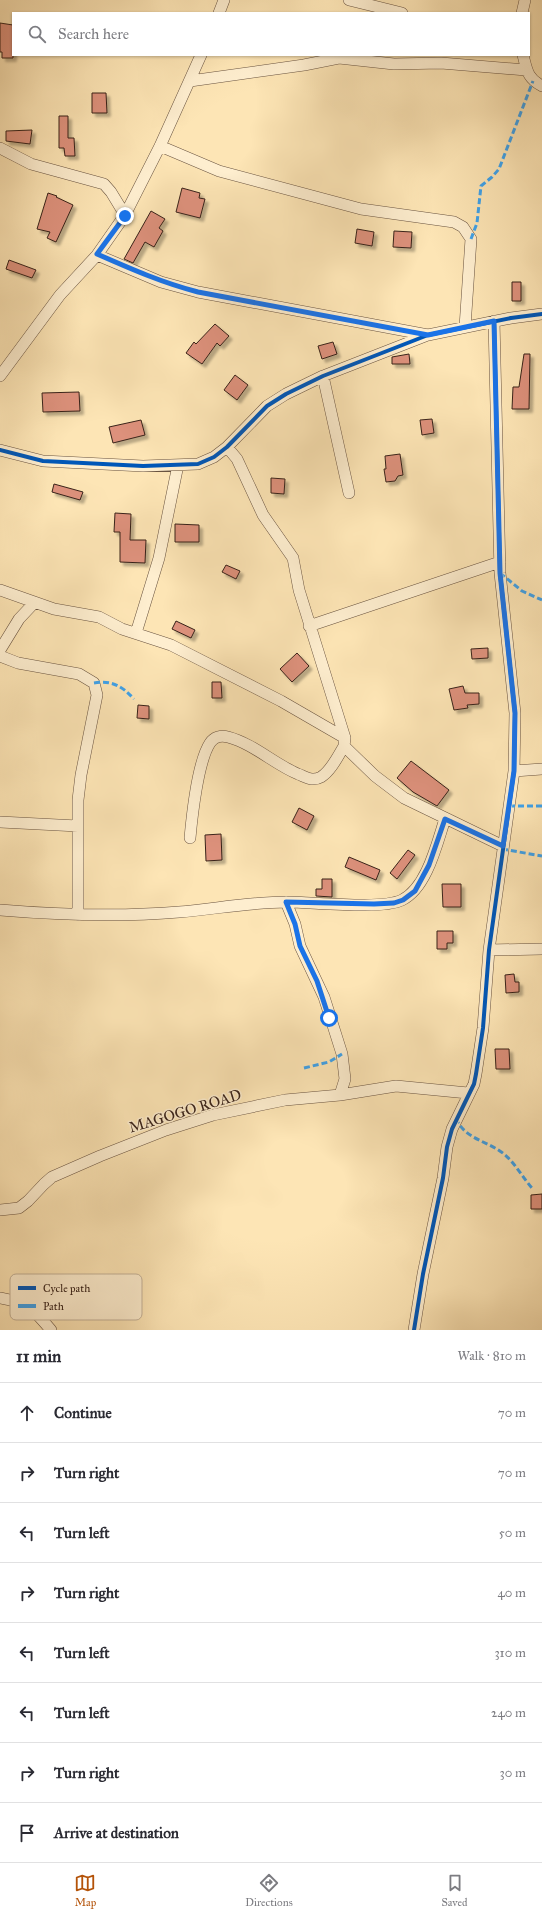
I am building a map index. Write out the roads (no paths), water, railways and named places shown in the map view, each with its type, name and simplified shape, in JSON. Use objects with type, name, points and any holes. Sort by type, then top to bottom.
[{"type":"street","points":[[219,12],[224,0]]},
{"type":"street","points":[[349,0],[398,12]]},
{"type":"street","points":[[522,12],[525,0]]},
{"type":"street","points":[[0,376],[60,295],[97,254],[125,216],[160,146],[201,56]]},
{"type":"street","points":[[523,56],[526,70],[533,81],[542,86]]},
{"type":"street","points":[[190,81],[304,65],[339,58],[394,64],[441,63],[526,70]]},
{"type":"street","points":[[160,146],[219,171],[361,209],[454,222],[463,227],[471,239],[465,327]]},
{"type":"street","points":[[0,148],[31,164],[104,184],[111,192],[125,216]]},
{"type":"street","points":[[97,254],[161,282],[198,292],[428,335]]},
{"type":"street","points":[[0,450],[44,461],[143,466],[198,464],[214,457],[227,447],[267,406],[286,394],[323,376],[428,335],[494,321],[542,314]]},
{"type":"street","points":[[414,1330],[423,1274],[443,1178],[447,1147],[452,1129],[468,1093],[474,1084],[480,1052],[490,950],[514,771],[515,713],[503,609],[500,562],[494,321]]},
{"type":"street","points":[[323,376],[350,493]]},
{"type":"street","points":[[190,838],[193,805],[204,758],[210,743],[216,738],[221,736],[234,739],[292,771],[312,780],[320,778],[327,773],[345,742],[309,626],[299,590],[293,558],[263,515],[240,465],[227,447]]},
{"type":"street","points":[[136,633],[159,558],[178,465]]},
{"type":"street","points":[[309,626],[500,562]]},
{"type":"street","points":[[0,590],[34,603],[71,614],[99,617],[136,633],[171,644],[281,701],[345,742],[388,786],[404,798],[503,846]]},
{"type":"street","points":[[0,650],[19,619],[34,603]]},
{"type":"street","points":[[0,656],[18,663],[79,674],[94,683],[97,695],[81,775],[78,826],[78,915]]},
{"type":"street","points":[[514,771],[542,769]]},
{"type":"street","points":[[0,910],[78,915],[178,912],[286,902],[394,903],[403,900],[415,891],[429,865],[445,819]]},
{"type":"street","points":[[0,822],[78,826]]},
{"type":"street","points":[[286,902],[295,924],[300,946],[324,997],[342,1054],[345,1079],[340,1095]]},
{"type":"street","points":[[490,950],[542,949]]},
{"type":"street","name":"MAGOGO ROAD","points":[[0,1210],[19,1208],[52,1177],[100,1156],[166,1130],[213,1115],[249,1106],[285,1100],[340,1095],[396,1086],[468,1093]]},
{"type":"street","points":[[0,1298],[10,1300]]},
{"type":"street","points":[[42,1320],[51,1330]]}]
